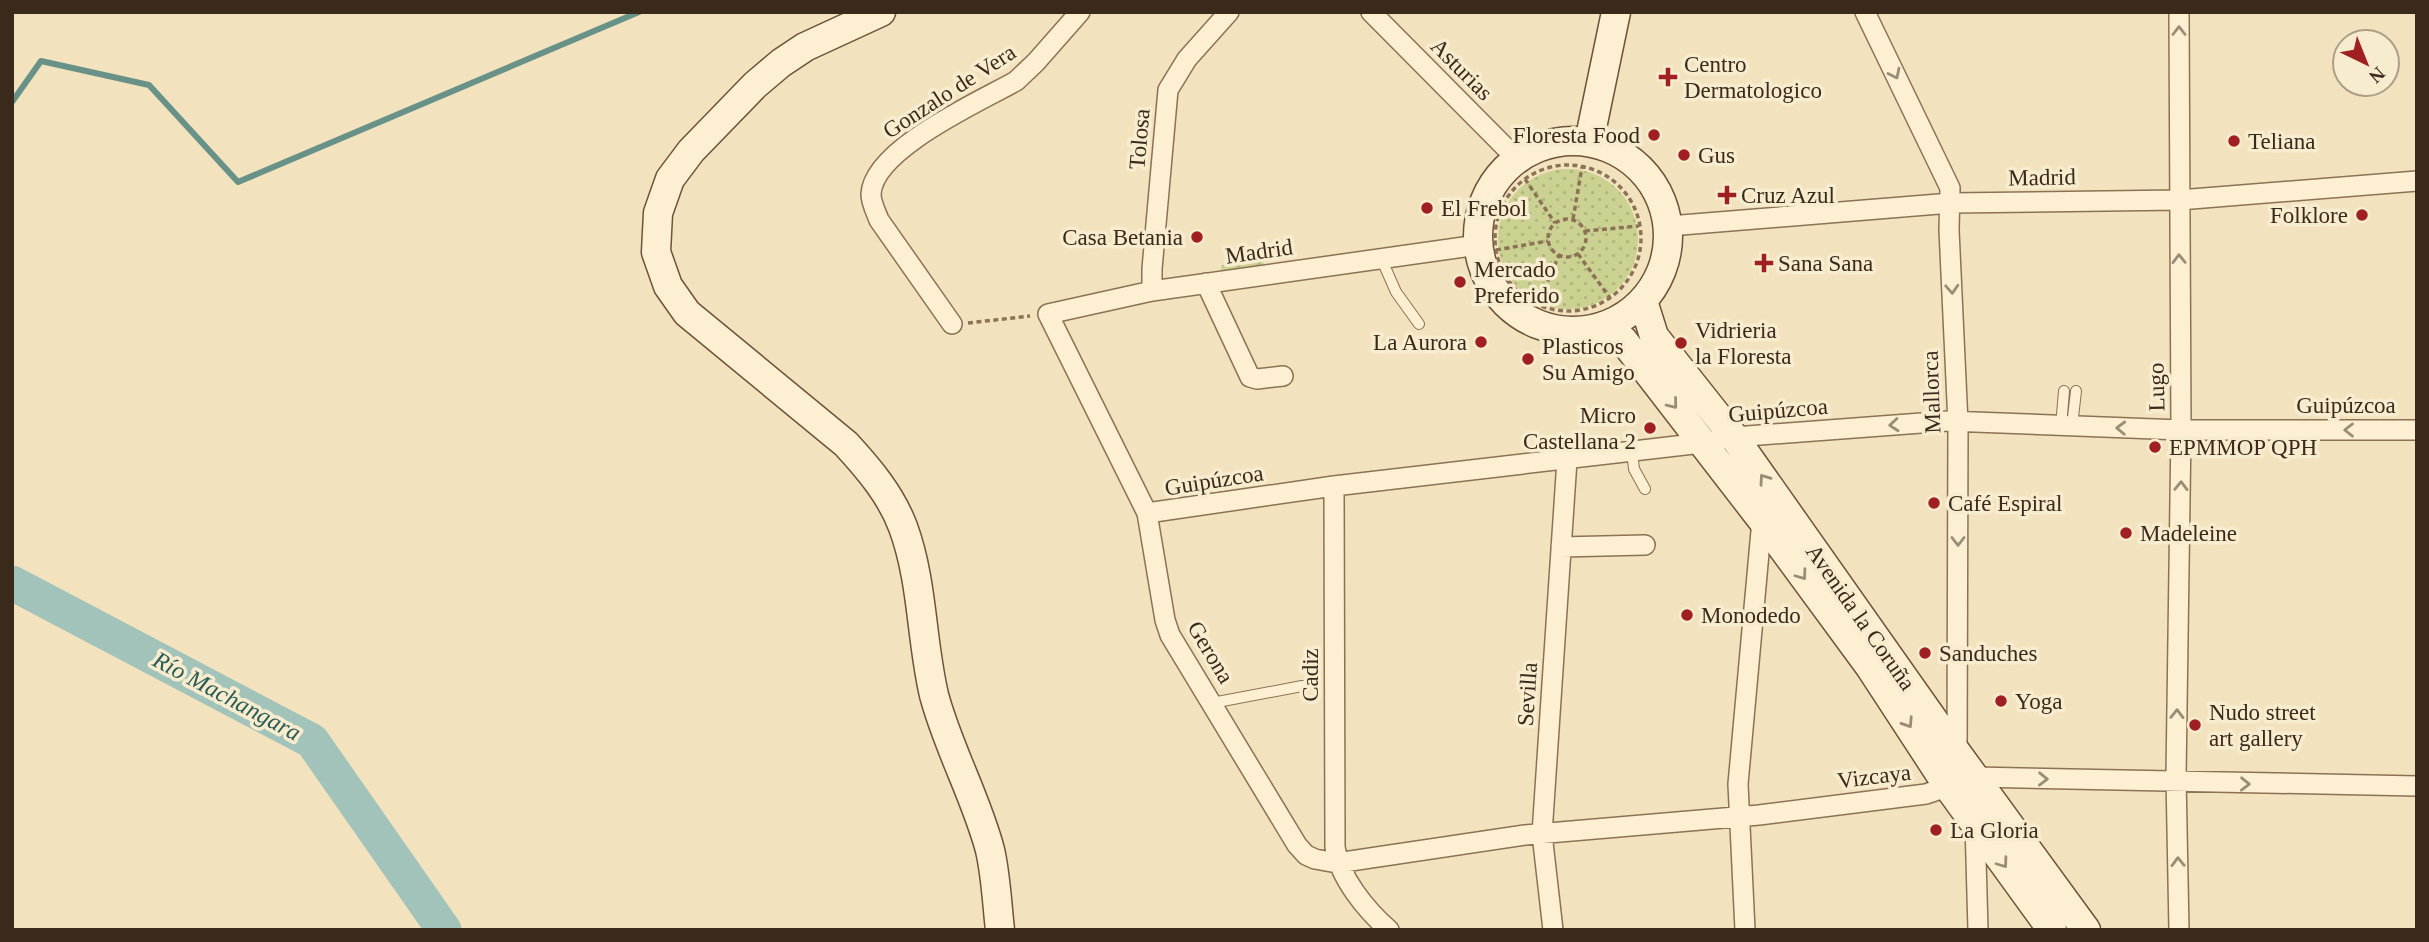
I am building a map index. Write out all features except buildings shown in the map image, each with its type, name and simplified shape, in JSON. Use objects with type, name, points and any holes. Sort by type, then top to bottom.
[{"type":"main road","points":[[881,12],[805,47],[781,63],[755,85],[691,151],[670,179],[658,213],[656,251],[668,286],[687,313],[846,444],[867,467],[888,497],[903,526],[913,560],[934,693],[943,725],[991,853],[1000,930]]},
{"type":"main road","points":[[1585,154],[1616,12]]},
{"type":"main road","points":[[1568,141],[1585,154],[1621,153],[1644,172],[1661,197],[1668,226],[1664,266],[1643,301],[1625,317],[1607,326],[1590,330],[1562,331],[1536,325],[1514,312],[1496,293],[1484,270],[1487,248],[1482,211],[1497,180],[1523,168],[1544,146],[1568,141]]},
{"type":"main road","name":"Avenida la Coruña","points":[[1643,301],[1654,336],[1734,437],[1957,753],[2086,930]]},
{"type":"main road","name":"Avenida la Coruña","points":[[1607,326],[1622,340],[1762,520],[1870,667],[1949,788],[2052,930]]},
{"type":"street","name":"Gonzalo de Vera","points":[[952,324],[879,220],[871,194],[874,181],[888,161],[906,144],[1027,72],[1080,12]]},
{"type":"street","name":"Tolosa","points":[[1152,290],[1168,90],[1187,59],[1229,12]]},
{"type":"street","name":"Asturias","points":[[1371,12],[1523,168]]},
{"type":"street","name":"Mallorca","points":[[1865,12],[1950,188],[1958,422],[1957,753],[1949,788]]},
{"type":"street","name":"Lugo","points":[[2179,12],[2181,430],[2176,782],[2179,930]]},
{"type":"street","name":"Madrid","points":[[1668,226],[1951,203],[2179,200],[2417,181]]},
{"type":"street","name":"Madrid","points":[[1048,314],[1152,290],[1381,258],[1487,248]]},
{"type":"street","points":[[1206,283],[1250,377],[1257,379],[1283,376]]},
{"type":"street","name":"Gerona","points":[[1048,314],[1147,513],[1165,620],[1177,648],[1297,845],[1306,855],[1337,863]]},
{"type":"street","name":"Guipúzcoa","points":[[1147,513],[1334,486],[1567,460],[1734,437],[1948,421],[2181,430],[2417,430]]},
{"type":"street","name":"Sevilla","points":[[1553,930],[1542,834],[1567,460]]},
{"type":"street","name":"Cadiz","points":[[1334,486],[1337,863]]},
{"type":"street","points":[[1745,930],[1738,784],[1762,520]]},
{"type":"street","points":[[1561,547],[1645,545]]},
{"type":"street","name":"Vizcaya","points":[[1337,863],[1542,834],[1738,816],[1926,794],[1975,777],[2417,786]]},
{"type":"street","points":[[1975,824],[1978,930]]},
{"type":"street","points":[[1337,863],[1363,901],[1389,930]]},
{"type":"lane","points":[[1381,258],[1396,292],[1419,324]]},
{"type":"lane","points":[[2064,391],[2067,426]]},
{"type":"lane","points":[[2067,426],[2076,391]]},
{"type":"lane","points":[[1632,452],[1634,469],[1645,489]]},
{"type":"lane","points":[[1212,703],[1303,686]]},
{"type":"path","points":[[1523,168],[1542,170],[1585,154]]},
{"type":"path","points":[[1573,219],[1585,154]]},
{"type":"path","points":[[1487,248],[1515,289],[1538,305],[1573,311],[1593,307],[1610,298],[1627,281],[1634,268],[1641,240],[1640,226],[1636,212],[1621,188],[1598,172],[1585,154]]},
{"type":"path","points":[[1523,168],[1555,223]]},
{"type":"path","points":[[1487,248],[1495,236],[1502,209],[1523,168]]},
{"type":"path","points":[[1567,218],[1573,219],[1581,224],[1585,231],[1586,243],[1578,254],[1559,255],[1548,241],[1551,228],[1555,223],[1567,218]]},
{"type":"path","points":[[1585,231],[1640,226]]},
{"type":"path","points":[[1487,248],[1548,241]]},
{"type":"path","points":[[1578,254],[1610,298]]},
{"type":"path","points":[[1538,305],[1559,255]]},
{"type":"path","points":[[952,324],[1048,314]]},
{"type":"green space","points":[[1568,169],[1595,174],[1618,189],[1633,212],[1638,239],[1633,266],[1618,289],[1595,304],[1568,309],[1541,304],[1518,289],[1503,266],[1498,239],[1503,212],[1518,189],[1541,174]]},
{"type":"green space","points":[[1264,261],[1263,266],[1221,270],[1222,265]]},
{"type":"waterway","points":[[12,102],[41,61],[149,85],[238,182],[639,12]]},
{"type":"waterway","name":"Río Machangara","points":[[12,583],[312,741],[444,930]]},
{"type":"place","name":"Centro Dermatologico","points":[[1668,77]]},
{"type":"place","name":"Floresta Food","points":[[1654,135]]},
{"type":"place","name":"Teliana","points":[[2234,141]]},
{"type":"place","name":"Gus","points":[[1684,155]]},
{"type":"place","name":"Cruz Azul","points":[[1727,195]]},
{"type":"place","name":"El Frebol","points":[[1427,208]]},
{"type":"place","name":"Folklore","points":[[2362,215]]},
{"type":"place","name":"Casa Betania","points":[[1197,237]]},
{"type":"place","name":"Sana Sana","points":[[1764,263]]},
{"type":"place","name":"Mercado Preferido","points":[[1460,282]]},
{"type":"place","name":"La Aurora","points":[[1481,342]]},
{"type":"place","name":"Vidrieria la Floresta","points":[[1681,343]]},
{"type":"place","name":"Plasticos Su Amigo","points":[[1528,359]]},
{"type":"place","name":"Micro Castellana 2","points":[[1650,428]]},
{"type":"place","name":"EPMMOP QPH","points":[[2155,447]]},
{"type":"place","name":"Café Espiral","points":[[1934,503]]},
{"type":"place","name":"Madeleine","points":[[2126,533]]},
{"type":"place","name":"Monodedo","points":[[1687,615]]},
{"type":"place","name":"Sanduches","points":[[1925,653]]},
{"type":"place","name":"Yoga","points":[[2001,701]]},
{"type":"place","name":"Nudo street art gallery","points":[[2195,725]]},
{"type":"place","name":"La Gloria","points":[[1936,830]]}]
